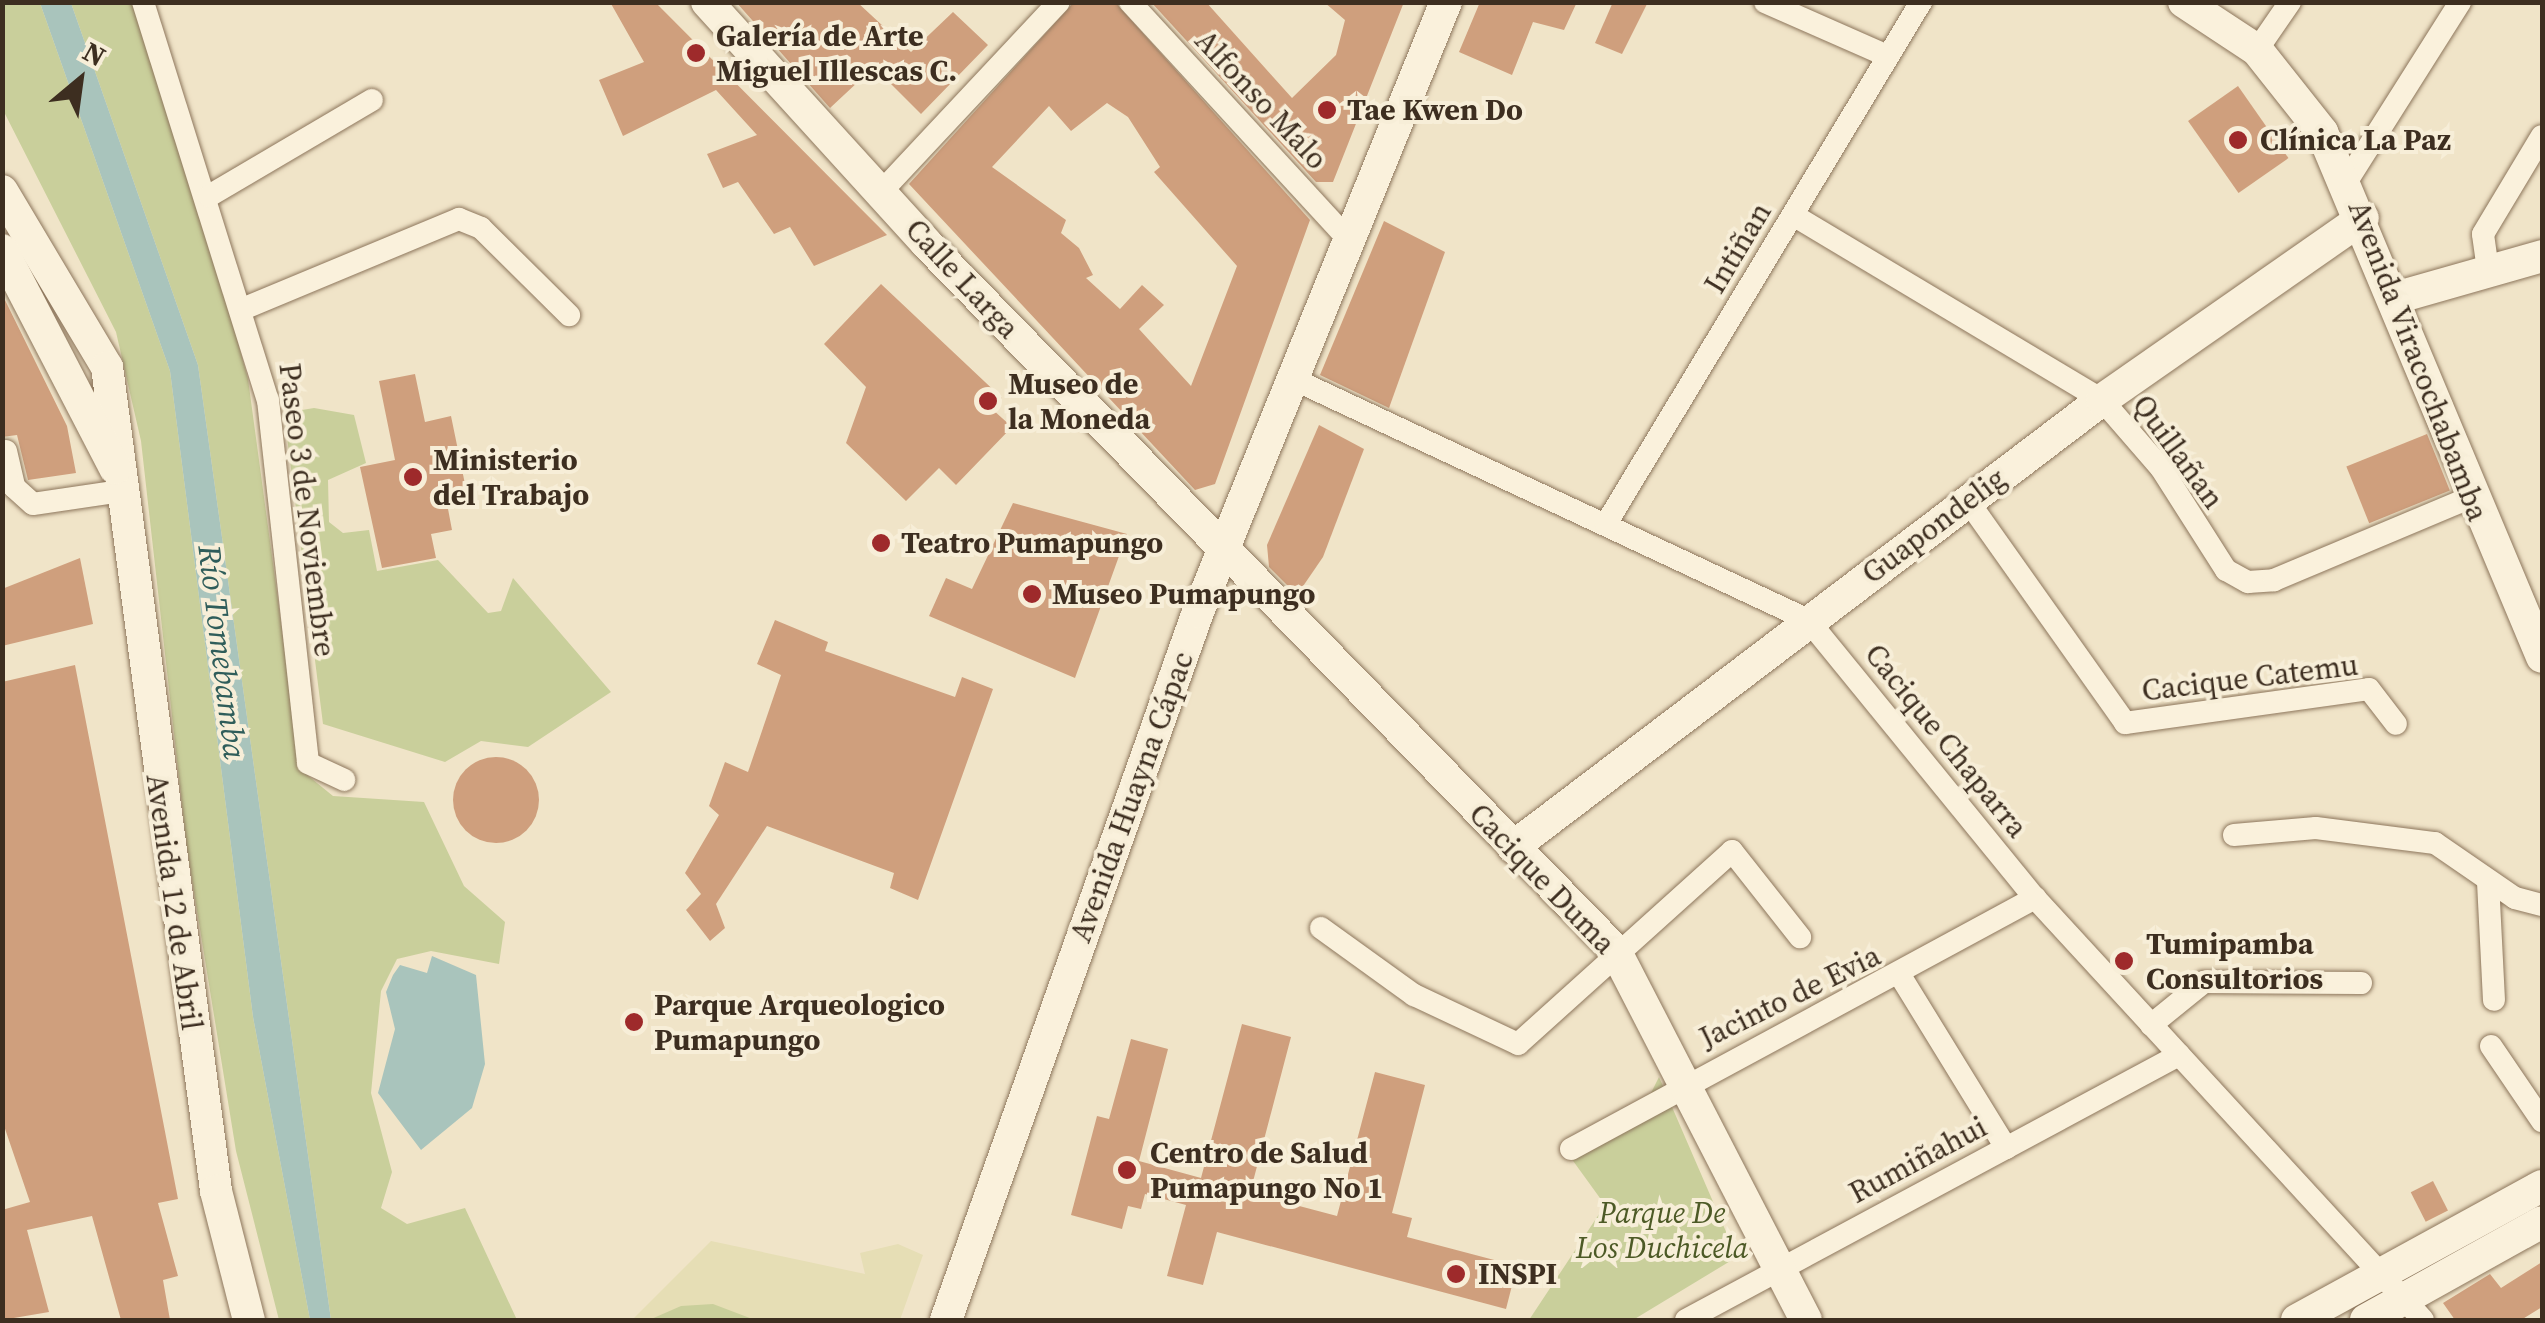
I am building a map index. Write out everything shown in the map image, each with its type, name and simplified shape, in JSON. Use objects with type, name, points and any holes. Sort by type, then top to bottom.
[{"type":"street","name":"Paseo 3 de Noviembre","points":[[143,2],[246,308],[268,400],[308,764],[344,780]]},
{"type":"street","name":"Calle Larga","points":[[707,2],[881,192],[1222,551]]},
{"type":"street","points":[[881,192],[1058,2]]},
{"type":"street","name":"Alfonso Malo","points":[[1130,2],[1348,239]]},
{"type":"street","name":"Avenida Huayna Cápac","points":[[946,1320],[1222,551],[1446,2]]},
{"type":"street","points":[[1765,2],[1885,54]]},
{"type":"street","name":"Intiñan","points":[[1606,524],[1885,54],[1921,2]]},
{"type":"street","name":"Avenida Viracochabamba","points":[[2184,2],[2257,50],[2302,102],[2346,181],[2395,298],[2469,498],[2542,657]]},
{"type":"street","points":[[2257,50],[2290,2]]},
{"type":"street","points":[[2346,181],[2460,2]]},
{"type":"street","points":[[209,196],[372,100]]},
{"type":"street","points":[[2488,270],[2483,234],[2542,136]]},
{"type":"street","points":[[2,162],[107,366]]},
{"type":"street","name":"Avenida 12 de Abril","points":[[2,192],[107,366],[216,1191],[249,1320]]},
{"type":"street","name":"Quillañan","points":[[1793,214],[2102,400],[2160,468],[2226,570],[2248,582],[2274,580],[2469,498]]},
{"type":"street","name":"Guapondelig","points":[[1513,847],[2102,400],[2363,218]]},
{"type":"street","points":[[246,308],[460,220],[482,228],[570,315]]},
{"type":"street","name":"Avenida 12 de Abril","points":[[2,250],[121,485]]},
{"type":"street","points":[[2395,298],[2542,256]]},
{"type":"street","points":[[2,275],[66,372]]},
{"type":"street","name":"Cacique Chaparra","points":[[1291,378],[1808,620],[2034,898],[2414,1310]]},
{"type":"street","points":[[6,451],[14,487],[33,504],[121,485]]},
{"type":"street","name":"Cacique Catemu","points":[[1968,502],[2125,724],[2370,689],[2396,724]]},
{"type":"street","name":"Cacique Duma","points":[[1222,551],[1615,950],[1806,1320]]},
{"type":"street","points":[[2234,836],[2316,828],[2435,843],[2488,882],[2542,905]]},
{"type":"street","points":[[1321,928],[1414,995],[1518,1044],[1536,1036],[1615,950],[1732,851],[1800,937]]},
{"type":"street","points":[[2488,882],[2494,1000]]},
{"type":"street","name":"Jacinto de Evia","points":[[1571,1149],[1683,1084],[1900,977],[2034,898]]},
{"type":"street","points":[[1900,977],[2006,1148]]},
{"type":"street","points":[[2151,1025],[2204,982],[2361,983]]},
{"type":"street","points":[[2490,1046],[2542,1121]]},
{"type":"street","name":"Rumiñahui","points":[[1686,1320],[1779,1266],[2179,1055]]},
{"type":"street","points":[[2297,1320],[2542,1186]]},
{"type":"street","points":[[2366,1320],[2414,1310],[2542,1222]]},
{"type":"shaded area","points":[[711,1241],[865,1274],[860,1253],[898,1244],[923,1255],[900,1320],[632,1320]]},
{"type":"green space","points":[[3,3],[40,3],[170,371],[253,1017],[310,1320],[279,1320],[236,1151],[187,849],[141,441],[116,332],[3,110]]},
{"type":"green space","points":[[71,3],[134,3],[205,221],[248,379],[301,770],[333,796],[424,802],[464,886],[505,922],[499,964],[431,951],[397,959],[381,991],[371,1093],[392,1172],[381,1208],[407,1224],[465,1208],[517,1320],[331,1320],[198,365]]},
{"type":"green space","points":[[314,408],[354,415],[366,463],[328,480],[329,522],[343,533],[369,530],[377,571],[438,560],[488,613],[501,611],[513,578],[611,692],[528,747],[481,741],[445,762],[323,724],[284,413]]},
{"type":"green space","name":"Parque De Los Duchicela","points":[[1659,1077],[1737,1257],[1633,1320],[1529,1320],[1605,1205],[1563,1147],[1651,1093]]},
{"type":"green space","points":[[713,1304],[755,1320],[649,1320],[681,1306]]},
{"type":"water","name":"Río Tomebamba","points":[[40,3],[71,3],[198,365],[331,1320],[310,1320],[253,1017],[170,371]]},
{"type":"water","points":[[432,956],[476,975],[485,1064],[472,1108],[421,1150],[378,1093],[395,1029],[386,992],[400,965],[427,973]]},
{"type":"building","points":[[610,2],[655,2],[887,235],[814,266],[790,227],[774,234],[738,182],[723,188],[707,154],[757,135],[716,90],[623,136],[599,80],[644,62]]},
{"type":"building","points":[[736,2],[857,2],[911,52],[953,12],[988,45],[921,114],[874,67],[830,108]]},
{"type":"building","points":[[1074,2],[1115,2],[1310,220],[1215,484],[1195,490],[909,184]],"holes":[[[1107,103],[1128,117],[1160,167],[1154,172],[1237,266],[1191,386],[1139,329],[1164,305],[1142,285],[1120,309],[1086,278],[1093,275],[1079,248],[1061,233],[1066,220],[992,167],[1049,106],[1071,131]]]},
{"type":"building","points":[[1151,2],[1206,2],[1292,98],[1336,55],[1345,20],[1324,2],[1404,2],[1333,182],[1316,182]]},
{"type":"building","points":[[1480,2],[1577,2],[1564,30],[1533,22],[1512,75],[1459,52]]},
{"type":"building","points":[[1613,2],[1648,2],[1622,54],[1595,43]]},
{"type":"building","name":"Clínica La Paz","points":[[2238,86],[2288,158],[2239,193],[2188,121]]},
{"type":"building","points":[[1384,221],[1445,252],[1389,408],[1320,375]]},
{"type":"building","points":[[881,284],[1002,398],[992,409],[1012,427],[956,485],[939,468],[906,501],[846,443],[866,387],[824,344]]},
{"type":"building","points":[[2,294],[67,426],[76,473],[28,480],[17,435],[2,437]]},
{"type":"building","name":"Ministerio del Trabajo","points":[[415,374],[425,422],[451,416],[466,489],[445,493],[452,530],[431,534],[436,558],[382,568],[360,467],[395,460],[379,381]]},
{"type":"building","points":[[1319,425],[1364,449],[1323,557],[1297,595],[1269,567],[1267,545]]},
{"type":"building","points":[[2427,434],[2450,491],[2369,523],[2346,467]]},
{"type":"building","points":[[1013,503],[1127,534],[1075,678],[929,616],[946,578],[972,589]]},
{"type":"building","points":[[80,558],[93,624],[2,646],[2,589]]},
{"type":"building","points":[[775,620],[828,642],[825,651],[955,697],[962,677],[993,689],[918,900],[890,888],[894,873],[767,826],[716,904],[725,928],[710,941],[686,910],[701,894],[685,873],[719,815],[709,806],[725,762],[748,772],[781,675],[757,664]]},
{"type":"building","points":[[75,665],[178,1199],[158,1203],[178,1276],[163,1280],[170,1320],[121,1320],[92,1216],[27,1230],[49,1312],[2,1320],[2,1210],[30,1202],[2,1120],[2,682]]},
{"type":"building","points":[[496,757],[520,764],[532,776],[539,800],[532,824],[520,836],[496,843],[472,836],[460,824],[453,800],[460,776],[472,764]]},
{"type":"building","name":"Centro de Salud Pumapungo No 1","points":[[1242,1024],[1291,1037],[1250,1193],[1337,1216],[1375,1072],[1425,1085],[1392,1213],[1412,1218],[1407,1237],[1517,1266],[1506,1309],[1217,1232],[1203,1285],[1167,1276],[1186,1205],[1145,1194],[1141,1209],[1128,1206],[1122,1229],[1071,1215],[1097,1116],[1109,1119],[1131,1039],[1168,1049],[1139,1161],[1201,1178]]},
{"type":"building","points":[[2433,1181],[2448,1210],[2426,1222],[2411,1192]]},
{"type":"building","points":[[2542,1262],[2542,1307],[2521,1320],[2455,1320],[2443,1303],[2490,1274],[2501,1288]]},
{"type":"place","name":"Galería de Arte Miguel Illescas C.","points":[[696,53]]},
{"type":"place","name":"Tae Kwen Do","points":[[1327,110]]},
{"type":"place","name":"Clínica La Paz","points":[[2238,140]]},
{"type":"place","name":"Museo de la Moneda","points":[[988,401]]},
{"type":"place","name":"Ministerio del Trabajo","points":[[413,477]]},
{"type":"place","name":"Teatro Pumapungo","points":[[881,543]]},
{"type":"place","name":"Museo Pumapungo","points":[[1032,594]]},
{"type":"place","name":"Tumipamba Consultorios","points":[[2124,961]]},
{"type":"place","name":"Parque Arqueologico Pumapungo","points":[[634,1022]]},
{"type":"place","name":"Centro de Salud Pumapungo No 1","points":[[1127,1170]]},
{"type":"place","name":"INSPI","points":[[1456,1274]]}]
